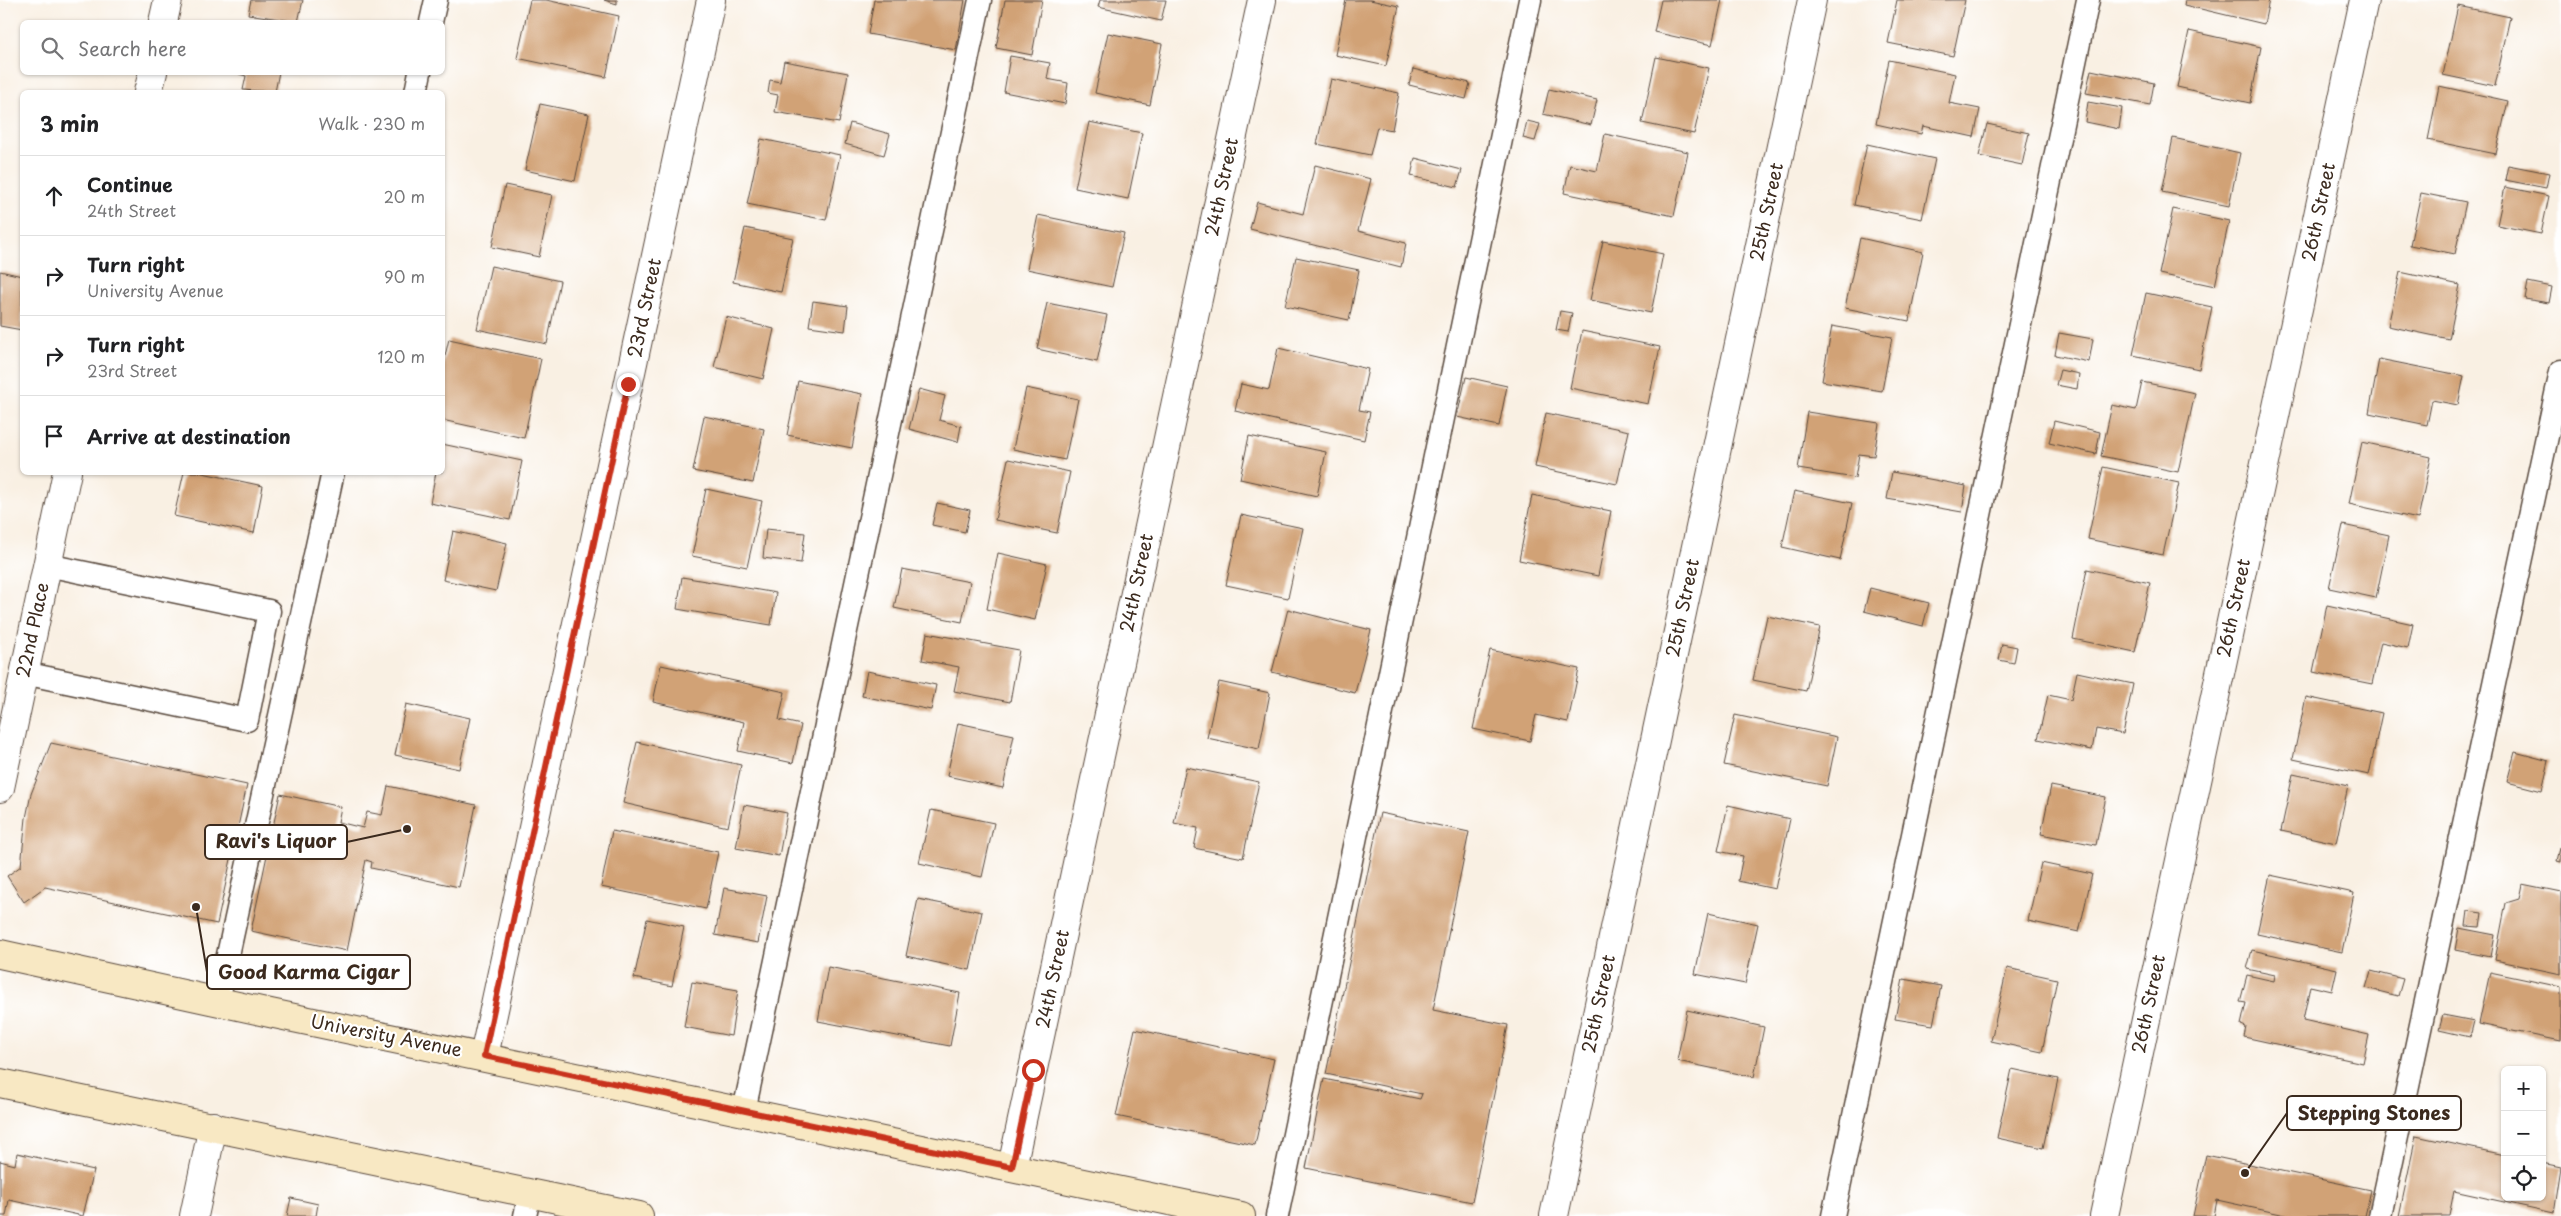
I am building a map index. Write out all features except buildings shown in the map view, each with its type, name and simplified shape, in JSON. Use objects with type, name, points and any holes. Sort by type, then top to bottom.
[{"type":"main road","name":"University Avenue","points":[[0,954],[1241,1216]]},
{"type":"main road","points":[[0,1083],[213,1126],[527,1204],[639,1216]]},
{"type":"street","points":[[163,20],[168,0]]},
{"type":"street","name":"23rd Street","points":[[484,1056],[711,0]]},
{"type":"street","name":"24th Street","points":[[1012,1167],[1262,0]]},
{"type":"street","name":"25th Street","points":[[1554,1216],[1812,0]]},
{"type":"street","name":"26th Street","points":[[2104,1216],[2364,0]]},
{"type":"street","points":[[148,90],[151,75]]},
{"type":"street","name":"22nd Place","points":[[0,788],[66,475]]},
{"type":"street","points":[[194,1216],[213,1126]]},
{"type":"lane","points":[[431,20],[436,0]]},
{"type":"lane","points":[[744,1111],[980,0]]},
{"type":"lane","points":[[1277,1216],[1530,0]]},
{"type":"lane","points":[[1833,1216],[2088,0]]},
{"type":"lane","points":[[416,90],[419,75]]},
{"type":"lane","points":[[2380,1216],[2561,371]]},
{"type":"lane","points":[[218,1001],[332,475]]},
{"type":"lane","points":[[24,673],[247,720],[269,611],[47,565]]},
{"type":"place","name":"Ravi's Liquor","points":[[407,829]]},
{"type":"place","name":"Good Karma Cigar","points":[[196,907]]},
{"type":"place","name":"Stepping Stones","points":[[2245,1173]]},
{"type":"route","points":[[628,384],[484,1056],[1012,1167],[1033,1070]]}]
